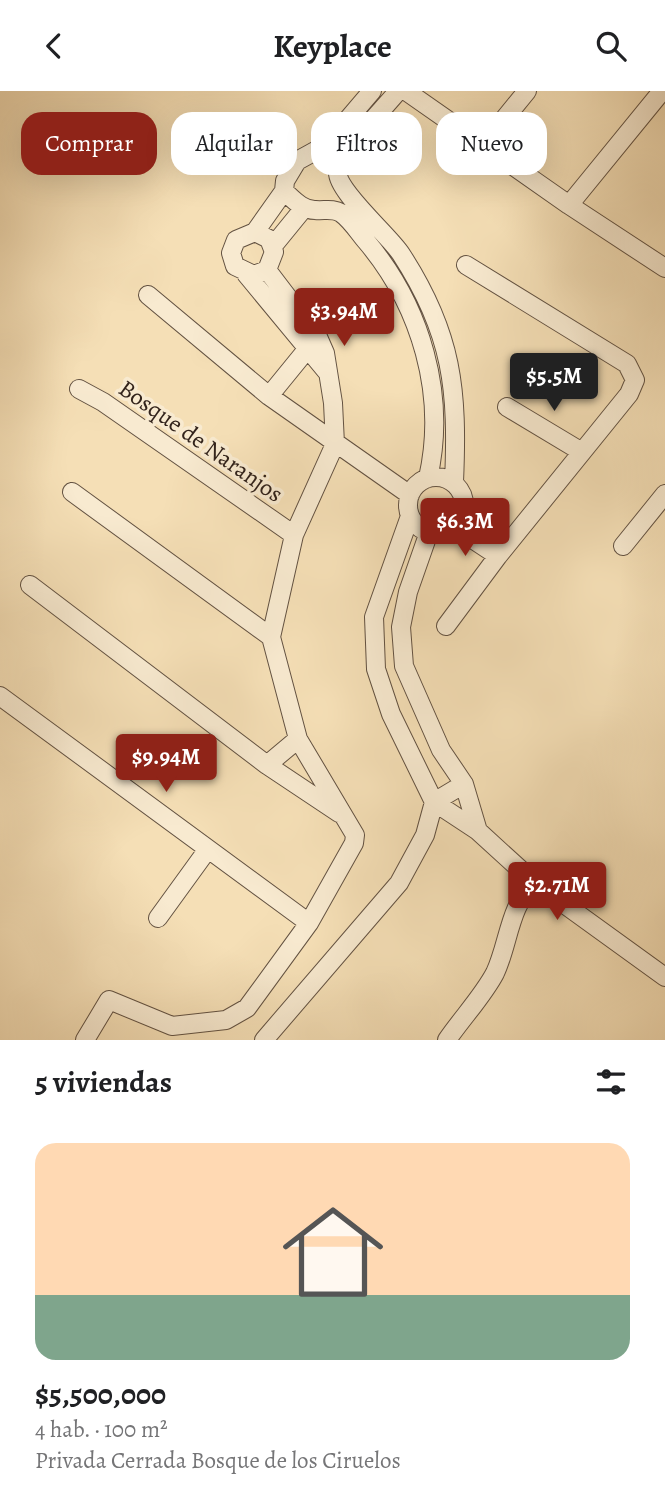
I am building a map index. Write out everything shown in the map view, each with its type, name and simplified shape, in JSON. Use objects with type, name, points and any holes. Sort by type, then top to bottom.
[{"type":"street","points":[[356,112],[372,91]]},
{"type":"street","points":[[273,246],[308,209],[326,202],[343,159],[398,91]]},
{"type":"street","points":[[406,91],[436,112]]},
{"type":"street","points":[[510,112],[527,91]]},
{"type":"street","points":[[569,205],[662,91]]},
{"type":"street","points":[[255,232],[284,191],[285,181],[297,161],[311,154]]},
{"type":"street","points":[[526,175],[569,205],[662,261]]},
{"type":"street","points":[[338,176],[350,198],[385,232],[431,305],[447,353],[454,388],[454,482]]},
{"type":"street","points":[[284,191],[308,209],[333,210],[343,214],[374,251],[411,309],[432,380],[436,416],[435,447],[428,478]]},
{"type":"street","points":[[246,274],[267,269],[274,258],[273,246],[262,234],[255,232],[242,235],[231,253],[235,266],[246,274],[312,343]]},
{"type":"street","points":[[446,626],[503,549],[629,394],[635,380],[627,364],[466,265]]},
{"type":"street","points":[[85,1040],[109,1000],[168,1033],[226,1020],[247,1008],[309,923],[354,843],[355,835],[298,739],[271,637],[294,535],[335,444],[333,403],[327,372],[267,269]]},
{"type":"street","points":[[148,295],[269,396],[410,495]]},
{"type":"street","points":[[269,396],[312,343]]},
{"type":"street","name":"Bosque de Naranjos","points":[[79,389],[103,402],[294,535]]},
{"type":"street","points":[[507,407],[582,452]]},
{"type":"street","points":[[503,549],[464,510],[461,490],[454,482],[446,478],[420,481],[410,495],[410,516],[374,617],[376,669],[391,714],[434,802],[478,831],[536,883],[665,977]]},
{"type":"street","points":[[72,492],[271,637]]},
{"type":"street","points":[[623,546],[665,494]]},
{"type":"street","points":[[410,516],[418,526],[429,532],[446,531],[454,527],[464,510]]},
{"type":"street","points":[[454,527],[503,549]]},
{"type":"street","points":[[429,532],[408,592],[401,627],[404,666],[441,750],[464,784],[478,831]]},
{"type":"street","points":[[30,585],[267,765],[342,815]]},
{"type":"street","points":[[0,696],[309,923]]},
{"type":"street","points":[[267,765],[298,739]]},
{"type":"street","points":[[264,1040],[398,883],[425,835],[434,802],[464,784]]},
{"type":"street","points":[[158,918],[208,849]]},
{"type":"street","points":[[447,1040],[494,975],[515,911],[528,889],[536,883]]}]
